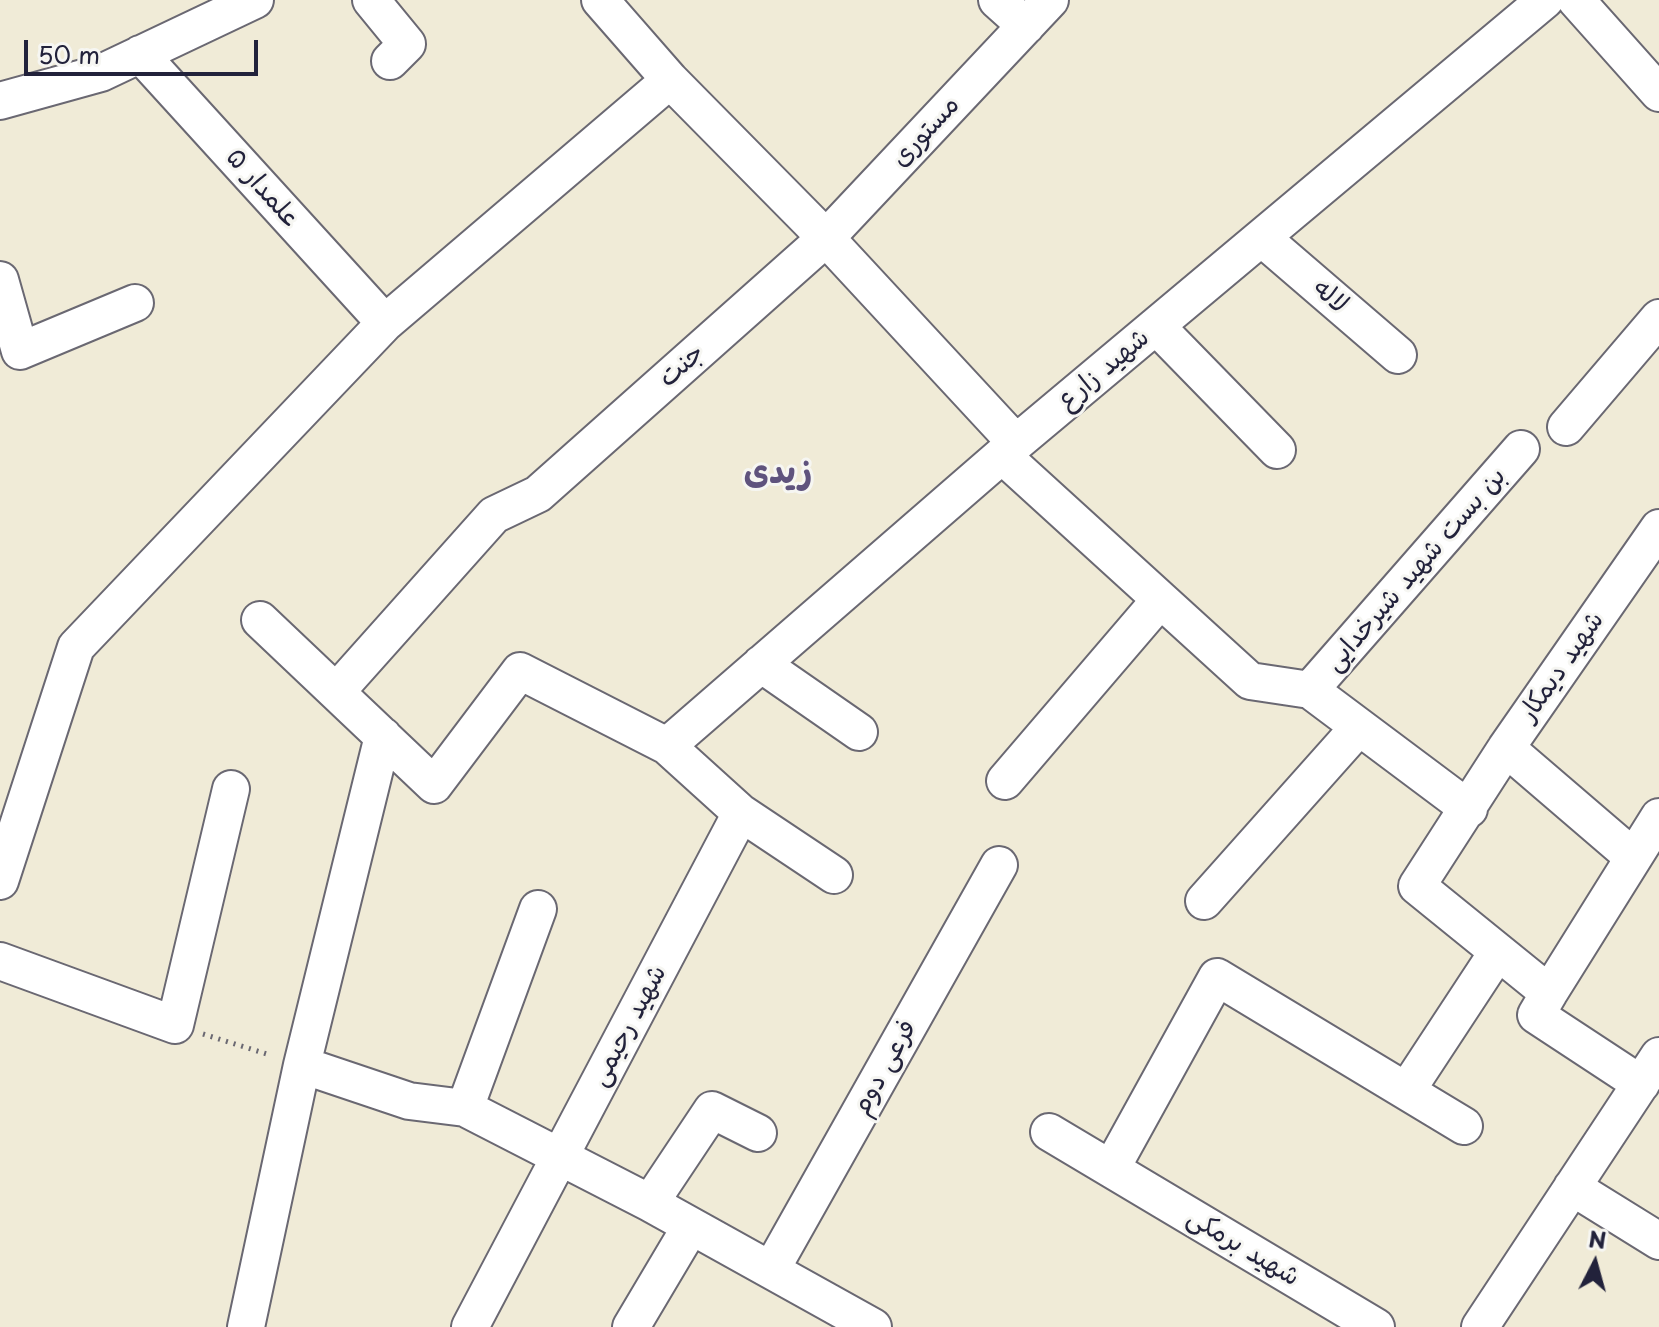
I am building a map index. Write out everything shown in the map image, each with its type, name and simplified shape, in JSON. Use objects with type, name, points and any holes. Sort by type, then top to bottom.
[{"type":"street","points":[[0,101],[101,73],[255,0]]},
{"type":"street","points":[[371,0],[407,44],[390,61]]},
{"type":"street","points":[[600,0],[670,80],[826,238],[1010,450],[1160,600],[1250,681],[1310,690],[1469,809]]},
{"type":"street","points":[[997,0],[1038,13]]},
{"type":"street","name":"شهید زارع","points":[[667,746],[1010,450],[1545,0]]},
{"type":"street","points":[[1576,0],[1659,93]]},
{"type":"street","name":"مستوری","points":[[826,238],[1038,13]]},
{"type":"street","name":"علمدار ۵","points":[[140,54],[385,323]]},
{"type":"street","points":[[0,881],[76,647],[385,323],[670,80]]},
{"type":"street","name":"جنت","points":[[336,692],[494,515],[538,494],[826,238]]},
{"type":"street","name":"لاله","points":[[1262,238],[1398,355]]},
{"type":"street","points":[[0,280],[20,351],[135,303]]},
{"type":"street","points":[[1566,427],[1659,318]]},
{"type":"street","points":[[1156,326],[1277,450]]},
{"type":"street","name":"بن بست شهید شیرخدایی","points":[[1310,690],[1521,449]]},
{"type":"street","name":"شهید دیمکار","points":[[1497,953],[1417,886],[1506,748],[1647,573],[1659,528]]},
{"type":"street","points":[[1005,781],[1160,600]]},
{"type":"street","points":[[260,620],[434,785],[520,671],[667,746],[741,813],[834,875]]},
{"type":"street","points":[[761,664],[859,732]]},
{"type":"street","points":[[1204,901],[1359,727]]},
{"type":"street","points":[[246,1327],[302,1065],[383,736]]},
{"type":"street","points":[[1506,748],[1633,857]]},
{"type":"street","points":[[0,961],[175,1025],[231,789]]},
{"type":"street","name":"شهید رحیمی","points":[[470,1327],[741,813]]},
{"type":"street","points":[[1480,1327],[1650,1070],[1536,1015],[1659,817]]},
{"type":"street","name":"فرعی دوم","points":[[771,1270],[999,865]]},
{"type":"street","points":[[465,1108],[538,909]]},
{"type":"street","points":[[1407,1090],[1497,953],[1549,993]]},
{"type":"street","points":[[1111,1169],[1217,977],[1464,1126]]},
{"type":"street","points":[[302,1065],[409,1101],[465,1108],[650,1203],[873,1327]]},
{"type":"street","points":[[650,1203],[712,1110],[758,1133]]},
{"type":"street","name":"شهید برمکی","points":[[1049,1132],[1376,1327]]},
{"type":"street","points":[[1572,1187],[1659,1241]]},
{"type":"street","points":[[631,1327],[691,1226]]},
{"type":"path","points":[[175,1025],[302,1065]]},
{"type":"district","name":"زیدی","points":[[778,474]]}]
